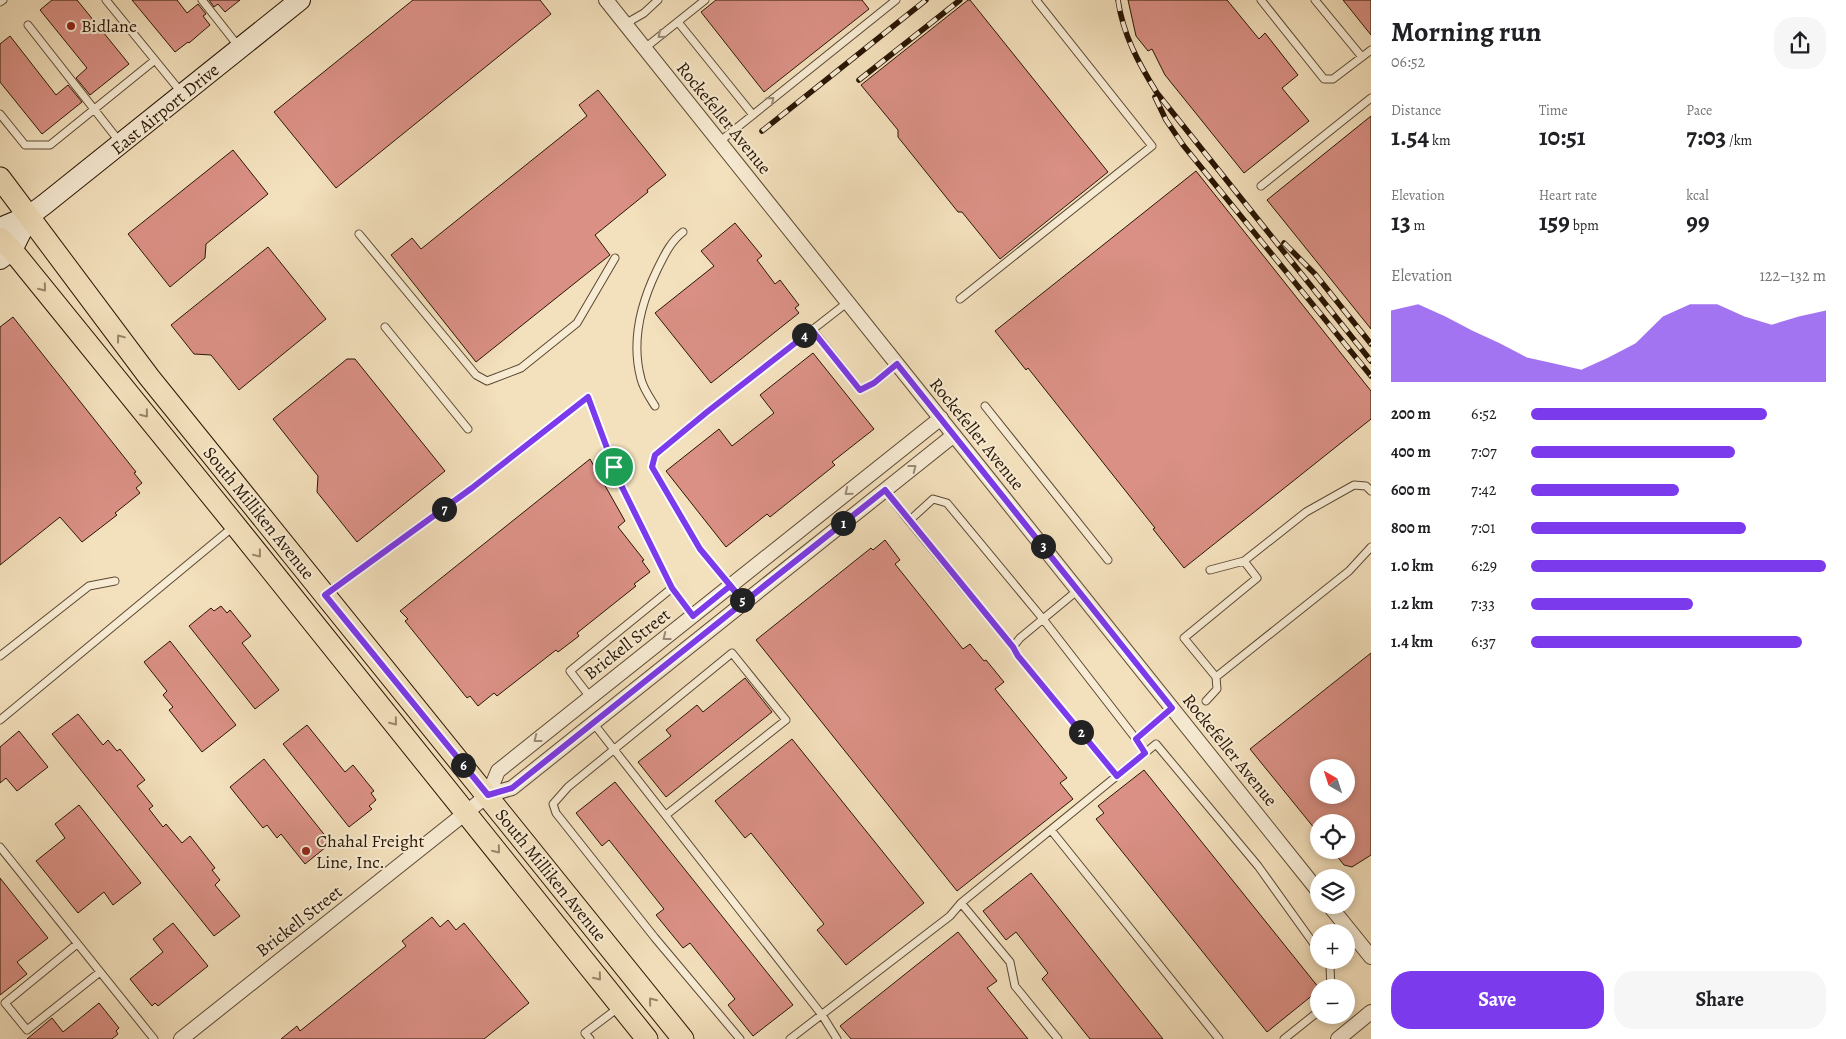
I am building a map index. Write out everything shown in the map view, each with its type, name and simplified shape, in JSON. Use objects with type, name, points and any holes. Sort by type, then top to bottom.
[{"type":"main road","name":"East Airport Drive","points":[[4,249],[29,216],[300,0]]},
{"type":"main road","name":"South Milliken Avenue","points":[[0,178],[149,377],[488,795],[682,1039]]},
{"type":"main road","name":"East Airport Drive","points":[[0,228],[29,216]]},
{"type":"main road","name":"South Milliken Avenue","points":[[4,249],[235,525],[647,1039]]},
{"type":"street","name":"Rockefeller Avenue","points":[[606,0],[1310,881]]},
{"type":"street","name":"Brickell Street","points":[[488,795],[498,770],[940,418]]},
{"type":"street","name":"Brickell Street","points":[[181,1039],[488,795],[512,788],[594,724],[954,435]]},
{"type":"street","points":[[1336,914],[1371,957]]},
{"type":"street","points":[[1338,1039],[1371,1012]]},
{"type":"lane","points":[[106,0],[182,94]]},
{"type":"lane","points":[[202,0],[240,48]]},
{"type":"lane","points":[[625,24],[644,13],[658,0]]},
{"type":"lane","points":[[645,48],[705,0]]},
{"type":"lane","points":[[719,142],[896,0]]},
{"type":"lane","points":[[960,299],[1152,146],[1036,0]]},
{"type":"lane","points":[[1261,0],[1324,79],[1334,79],[1371,50]]},
{"type":"lane","points":[[1315,0],[1362,57]]},
{"type":"lane","points":[[678,22],[753,115]]},
{"type":"lane","points":[[28,26],[121,144]]},
{"type":"lane","points":[[0,114],[25,144],[50,145],[155,60]]},
{"type":"lane","points":[[1261,186],[1371,98]]},
{"type":"lane","points":[[656,406],[641,380],[638,356],[641,310],[646,293],[667,250],[675,238],[683,232]]},
{"type":"lane","points":[[359,234],[476,375],[487,381],[521,368],[577,323],[615,258]]},
{"type":"lane","points":[[744,602],[700,549],[652,467],[655,455],[848,302]]},
{"type":"lane","points":[[385,327],[468,429]]},
{"type":"lane","points":[[812,330],[860,390],[874,383],[897,364]]},
{"type":"lane","points":[[325,595],[472,488],[588,397],[619,481],[672,588],[693,616]]},
{"type":"lane","points":[[985,406],[1108,560]]},
{"type":"lane","points":[[1210,570],[1244,561],[1306,512],[1354,485],[1366,486],[1371,492]]},
{"type":"lane","points":[[885,490],[1117,776]]},
{"type":"lane","points":[[909,521],[933,499],[947,504],[1043,619],[1145,753]]},
{"type":"lane","points":[[0,720],[235,525]]},
{"type":"lane","points":[[1216,677],[1349,571],[1371,546]]},
{"type":"lane","points":[[1206,701],[1217,689],[1216,677],[1184,638],[1257,578],[1244,561]]},
{"type":"lane","points":[[0,656],[88,586],[115,582]]},
{"type":"lane","points":[[590,697],[570,671],[672,588]]},
{"type":"lane","points":[[1013,647],[1020,638],[1078,590]]},
{"type":"lane","points":[[666,815],[786,720],[732,653],[568,787],[553,804],[556,813],[655,938],[740,1039]]},
{"type":"lane","points":[[1136,739],[1172,708]]},
{"type":"lane","points":[[594,724],[821,1014],[837,1039]]},
{"type":"lane","points":[[790,1039],[950,916],[961,902],[1156,744],[1258,866],[1310,938]]},
{"type":"lane","points":[[1051,830],[1219,1039]]},
{"type":"lane","points":[[0,847],[154,1039]]},
{"type":"lane","points":[[961,902],[1010,962],[1015,986],[1058,1039]]},
{"type":"lane","points":[[77,944],[5,1002],[27,1030],[100,972]]},
{"type":"lane","points":[[590,1039],[585,1032],[620,1006]]},
{"type":"lane","points":[[1284,1039],[1310,1018]]},
{"type":"building","points":[[52,0],[77,0],[129,64],[90,95],[76,78],[87,68],[40,10]]},
{"type":"building","points":[[132,0],[177,0],[187,13],[198,4],[206,14],[203,16],[210,25],[175,52]]},
{"type":"building","points":[[209,0],[240,0],[225,12],[218,4],[214,7]]},
{"type":"building","points":[[413,0],[540,0],[551,14],[336,188],[274,112]]},
{"type":"building","points":[[716,0],[862,0],[869,9],[764,92],[701,12]]},
{"type":"building","points":[[970,0],[1108,172],[1000,259],[962,212],[958,212],[898,137],[898,130],[861,85]]},
{"type":"building","points":[[1128,0],[1227,0],[1259,39],[1265,33],[1298,75],[1282,88],[1309,121],[1244,173],[1165,75],[1152,49],[1148,51],[1136,36]]},
{"type":"building","points":[[1343,0],[1371,0],[1371,35]]},
{"type":"building","points":[[10,36],[56,95],[68,85],[82,102],[42,134],[0,82],[0,44]]},
{"type":"building","points":[[598,90],[666,175],[595,235],[610,255],[476,362],[391,255],[412,238],[421,249],[587,116],[579,105]]},
{"type":"building","points":[[1371,116],[1371,329],[1267,200]]},
{"type":"building","points":[[233,150],[268,194],[206,244],[205,258],[170,287],[128,234]]},
{"type":"building","points":[[1196,171],[1371,391],[1371,419],[1184,568],[1153,529],[1155,528],[1028,368],[1026,370],[995,331]]},
{"type":"building","points":[[735,223],[762,256],[757,260],[775,284],[780,280],[799,305],[795,308],[799,313],[711,383],[655,313],[714,266],[701,251]]},
{"type":"building","points":[[268,247],[326,319],[239,390],[211,355],[194,354],[171,325]]},
{"type":"building","points":[[13,317],[136,472],[134,473],[142,483],[136,488],[140,493],[115,513],[117,515],[82,542],[60,517],[0,565],[0,327]]},
{"type":"building","points":[[813,353],[874,429],[832,462],[835,465],[770,517],[767,514],[726,547],[666,471],[719,429],[732,446],[774,413],[760,395]]},
{"type":"building","points":[[347,359],[355,359],[445,471],[357,542],[317,492],[318,476],[273,419]]},
{"type":"building","points":[[590,459],[625,521],[618,527],[644,560],[642,561],[650,572],[634,584],[636,586],[577,633],[579,636],[558,652],[556,650],[497,696],[494,693],[478,706],[470,696],[467,698],[405,621],[408,619],[400,611]]},
{"type":"building","points":[[885,540],[900,560],[895,564],[963,649],[970,644],[1004,682],[995,689],[1067,778],[1060,783],[1073,799],[957,891],[756,640],[871,548],[873,550]]},
{"type":"building","points":[[221,606],[227,613],[230,610],[251,636],[242,643],[279,690],[255,709],[189,626],[211,608],[214,611]]},
{"type":"building","points":[[170,641],[236,725],[202,752],[169,710],[173,707],[163,695],[167,691],[144,662]]},
{"type":"building","points":[[1371,653],[1371,855],[1352,867],[1344,865],[1339,859],[1355,859],[1355,814],[1310,814],[1310,823],[1250,749]]},
{"type":"building","points":[[745,678],[772,712],[666,797],[638,762],[671,736],[666,730],[697,705],[703,712]]},
{"type":"building","points":[[78,714],[103,745],[108,740],[117,751],[120,749],[145,780],[137,786],[153,806],[149,809],[163,827],[166,824],[182,843],[190,836],[215,868],[212,870],[220,880],[215,885],[240,916],[214,936],[52,734]]},
{"type":"building","points":[[307,725],[345,772],[353,765],[374,791],[371,793],[376,800],[369,806],[372,809],[349,827],[283,744]]},
{"type":"building","points":[[19,731],[48,767],[17,791],[6,778],[0,783],[0,747]]},
{"type":"building","points":[[792,739],[924,903],[846,965],[817,930],[824,924],[751,833],[745,838],[715,801]]},
{"type":"building","points":[[264,759],[331,843],[305,864],[281,834],[277,838],[267,825],[263,828],[230,787]]},
{"type":"building","points":[[1144,770],[1312,979],[1310,979],[1310,997],[1267,1032],[1096,819],[1104,813],[1098,806]]},
{"type":"building","points":[[615,782],[793,1005],[753,1036],[728,1005],[735,999],[690,943],[683,948],[656,915],[664,909],[609,840],[602,846],[576,813]]},
{"type":"building","points":[[79,805],[141,883],[113,905],[104,892],[78,913],[36,861],[65,838],[55,824]]},
{"type":"building","points":[[1031,873],[1163,1039],[1090,1039],[1042,979],[1048,973],[1016,932],[1006,940],[983,911]]},
{"type":"building","points":[[0,878],[48,938],[17,962],[27,974],[0,995]]},
{"type":"building","points":[[432,917],[440,927],[448,920],[456,930],[464,923],[529,1003],[484,1039],[281,1039],[297,1026],[300,1031],[406,946],[402,941]]},
{"type":"building","points":[[173,923],[208,966],[158,1006],[155,1003],[152,1006],[130,979],[163,952],[153,939]]},
{"type":"building","points":[[958,932],[997,981],[987,988],[1028,1039],[851,1039],[840,1026]]},
{"type":"building","points":[[99,1003],[119,1028],[116,1031],[118,1034],[112,1039],[27,1039],[52,1018],[63,1032]]},
{"type":"railway","points":[[762,131],[926,0]]},
{"type":"railway","points":[[859,80],[960,0]]},
{"type":"railway","points":[[1118,0],[1120,13],[1133,49],[1157,93],[1371,361]]},
{"type":"railway","points":[[1155,97],[1166,120],[1183,145],[1371,376]]},
{"type":"railway","points":[[1284,243],[1315,274],[1371,344]]},
{"type":"place","name":"Bidlane","points":[[71,26]]},
{"type":"place","name":"Chahal Freight Line, Inc.","points":[[306,851]]},
{"type":"route","points":[[614,467],[588,397],[472,488],[325,595],[488,795],[512,788],[744,602],[700,549],[652,467],[655,455],[812,330],[860,390],[874,383],[897,364],[1172,708],[1136,739],[1145,753],[1117,776],[885,490],[744,602],[730,586],[693,616],[672,588],[619,481],[614,467]]}]
